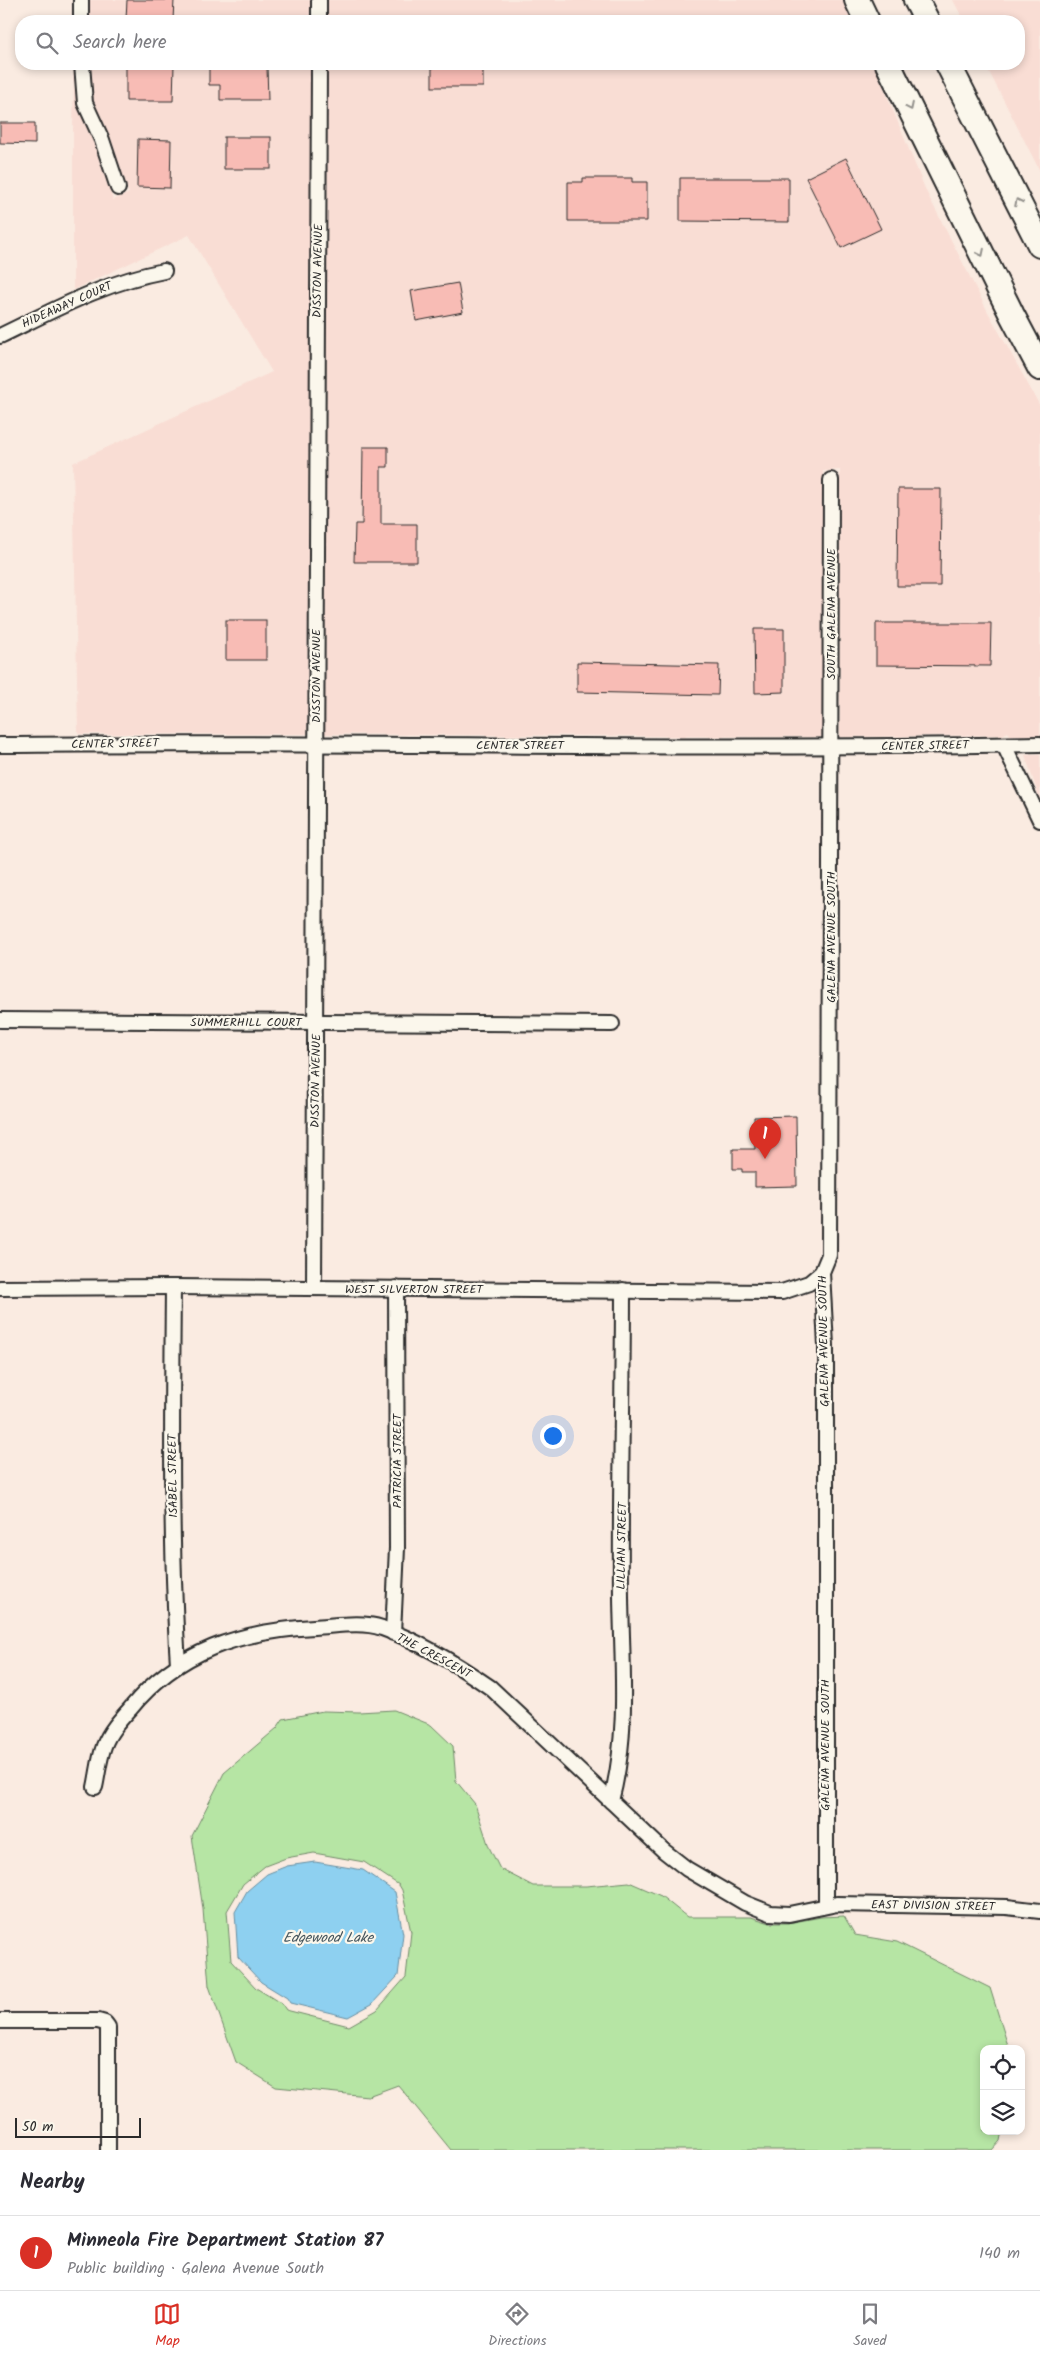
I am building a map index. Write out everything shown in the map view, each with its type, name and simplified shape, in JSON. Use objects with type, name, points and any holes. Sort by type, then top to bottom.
[{"type":"highway","points":[[857,0],[864,15]]},
{"type":"highway","points":[[916,0],[924,15]]},
{"type":"highway","points":[[891,70],[1038,364]]},
{"type":"highway","points":[[951,70],[1040,245]]},
{"type":"street","points":[[81,0],[81,15]]},
{"type":"street","points":[[319,0],[319,15]]},
{"type":"street","points":[[82,70],[85,103],[102,140],[118,188]]},
{"type":"street","name":"DISSTON AVENUE","points":[[314,1288],[317,1022],[316,744],[320,70]]},
{"type":"street","name":"HIDEAWAY COURT","points":[[0,336],[100,288],[137,276],[164,271]]},
{"type":"street","name":"SOUTH GALENA AVENUE","points":[[831,480],[832,747]]},
{"type":"street","name":"CENTER STREET","points":[[0,745],[316,744],[832,747],[1040,744]]},
{"type":"street","points":[[1004,745],[1040,820]]},
{"type":"street","name":"GALENA AVENUE SOUTH","points":[[826,1905],[826,1346],[822,1272],[829,1255],[832,747]]},
{"type":"street","name":"SUMMERHILL COURT","points":[[0,1020],[612,1024]]},
{"type":"street","name":"WEST SILVERTON STREET","points":[[0,1288],[396,1288],[782,1292],[809,1283],[822,1272]]},
{"type":"street","name":"ISABEL STREET","points":[[173,1287],[172,1460],[175,1614],[178,1664]]},
{"type":"street","name":"PATRICIA STREET","points":[[393,1633],[397,1548],[396,1288]]},
{"type":"street","name":"LILLIAN STREET","points":[[611,1801],[620,1761],[623,1714],[621,1596],[622,1290]]},
{"type":"street","name":"THE CRESCENT","points":[[95,1787],[104,1746],[112,1730],[152,1684],[178,1664],[218,1644],[255,1634],[298,1628],[366,1625],[393,1633],[462,1668],[491,1688],[664,1851],[687,1869],[752,1907],[770,1913],[788,1914],[826,1905]]},
{"type":"street","name":"EAST DIVISION STREET","points":[[826,1905],[1007,1907],[1040,1910]]},
{"type":"street","points":[[0,2021],[98,2021],[105,2023],[108,2027],[108,2150]]},
{"type":"shaded area","points":[[89,0],[311,0],[311,15],[90,15]]},
{"type":"shaded area","points":[[328,0],[844,0],[852,15],[328,15]]},
{"type":"shaded area","points":[[953,0],[1040,0],[1040,171],[988,70],[1025,70],[1025,15],[961,15]]},
{"type":"shaded area","points":[[91,70],[311,70],[307,734],[78,734],[73,463],[272,372],[189,235],[73,290],[74,85],[78,107],[94,144],[113,200],[129,193],[110,137],[93,100]]},
{"type":"shaded area","points":[[328,70],[876,70],[926,191],[988,312],[1040,406],[1040,735],[1010,735],[1008,732],[1002,735],[840,737],[840,470],[823,471],[823,737],[325,734]]},
{"type":"shaded area","points":[[1040,754],[1040,800],[1025,755]]},
{"type":"green space","points":[[394,1710],[431,1725],[453,1746],[456,1781],[475,1804],[489,1847],[500,1869],[533,1886],[586,1886],[629,1882],[661,1896],[687,1917],[751,1917],[770,1923],[788,1923],[821,1917],[844,1916],[855,1935],[897,1942],[990,1988],[1008,2045],[980,2045],[980,2135],[1001,2135],[1000,2141],[992,2150],[451,2150],[398,2085],[368,2096],[276,2087],[236,2062],[209,1986],[203,1909],[192,1836],[224,1773],[277,1728],[283,1719],[323,1711],[359,1712]],"holes":[[[314,1853],[364,1862],[399,1885],[402,1890],[411,1932],[406,1977],[377,2010],[349,2026],[286,2010],[282,2004],[256,1988],[231,1961],[227,1911],[243,1884],[265,1866],[286,1858]]]},
{"type":"water","name":"Edgewood Lake","points":[[315,1862],[363,1870],[395,1892],[403,1934],[398,1976],[372,2004],[348,2017],[290,2003],[287,1998],[261,1982],[238,1957],[235,1912],[247,1891],[267,1874],[287,1866]]},
{"type":"building","points":[[127,0],[174,0],[173,15],[126,15]]},
{"type":"building","points":[[126,70],[174,70],[173,101],[126,101]]},
{"type":"building","points":[[209,70],[267,70],[268,100],[220,100],[220,85],[209,85]]},
{"type":"building","points":[[432,70],[483,70],[483,87],[432,87]]},
{"type":"building","points":[[0,123],[35,123],[35,144],[0,143]]},
{"type":"building","points":[[224,137],[271,137],[271,169],[224,169]]},
{"type":"building","points":[[138,139],[171,140],[170,188],[137,187]]},
{"type":"building","points":[[846,158],[881,229],[841,248],[806,178]]},
{"type":"building","points":[[583,178],[632,178],[632,182],[647,182],[647,221],[568,221],[568,182],[583,182]]},
{"type":"building","points":[[680,178],[789,178],[789,222],[680,221]]},
{"type":"building","points":[[458,283],[463,312],[416,321],[411,291]]},
{"type":"building","points":[[363,447],[388,447],[388,467],[381,467],[381,524],[417,524],[417,562],[354,562],[355,524],[362,524]]},
{"type":"building","points":[[898,489],[941,489],[940,586],[897,586]]},
{"type":"building","points":[[226,620],[266,620],[266,660],[226,660]]},
{"type":"building","points":[[876,623],[991,623],[990,666],[876,665]]},
{"type":"building","points":[[754,629],[784,629],[784,692],[755,693]]},
{"type":"building","points":[[577,662],[719,665],[718,695],[577,692]]},
{"type":"building","points":[[796,1116],[797,1186],[755,1187],[755,1172],[742,1172],[742,1169],[733,1169],[733,1149],[755,1149],[754,1117]]},
{"type":"place","name":"Minneola Fire Department Station 87","points":[[765,1159]]}]
